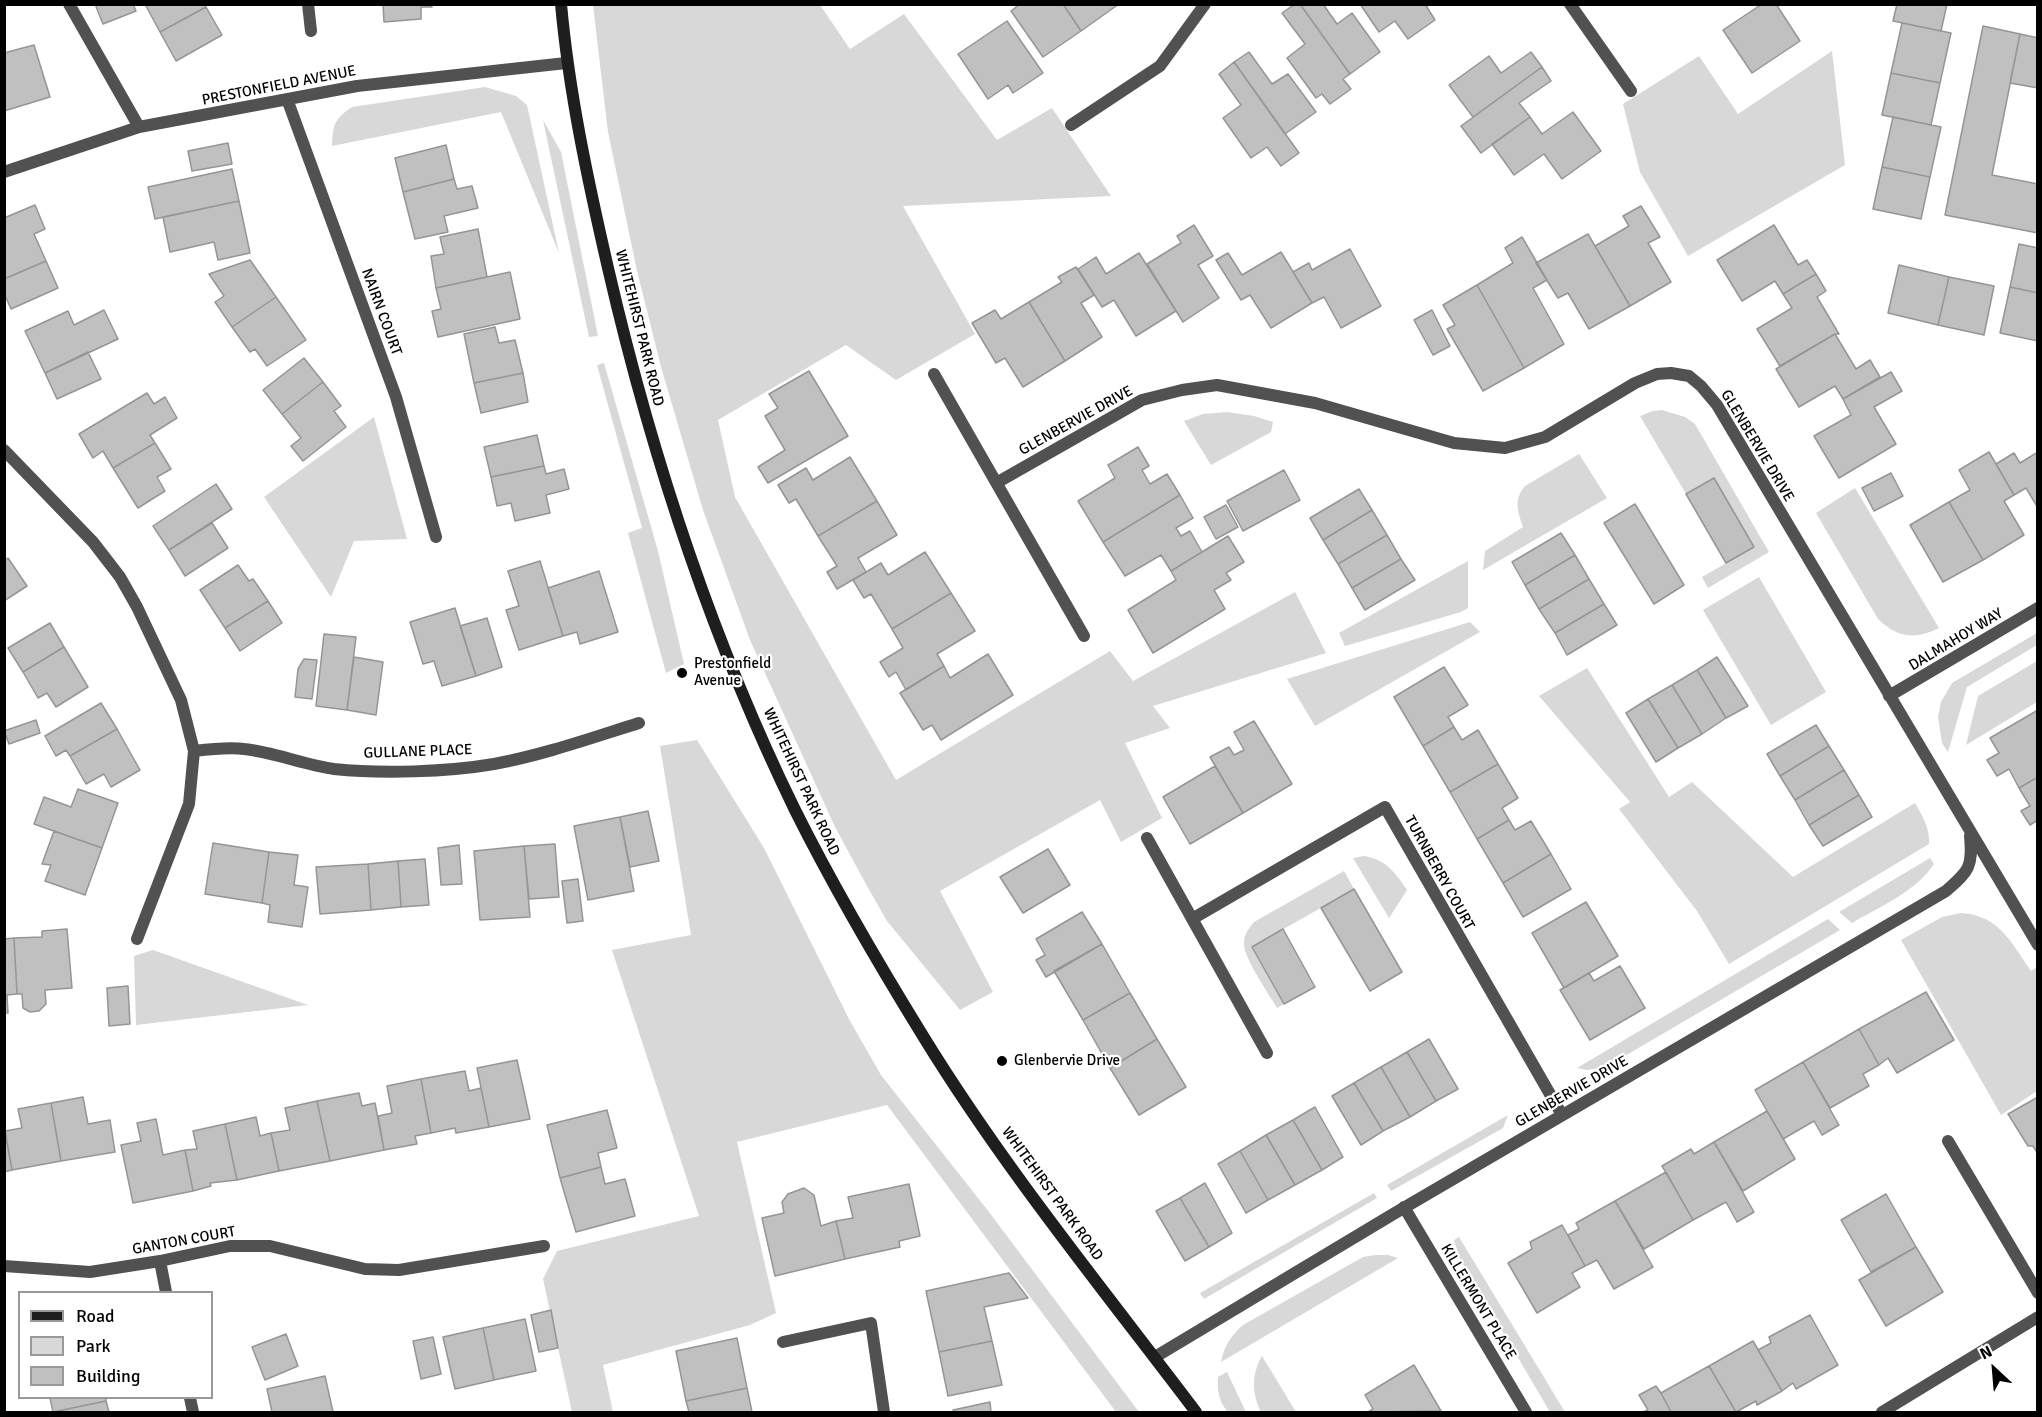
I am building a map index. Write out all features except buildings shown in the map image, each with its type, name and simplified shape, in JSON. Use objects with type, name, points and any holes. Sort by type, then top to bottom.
[{"type":"street","points":[[69,4],[139,127]]},
{"type":"street","points":[[308,4],[312,31]]},
{"type":"street","name":"WHITEHIRST PARK ROAD","points":[[561,4],[566,63],[595,209],[625,341],[651,436],[700,586],[763,740],[830,878],[925,1039],[1008,1163],[1196,1413]]},
{"type":"street","points":[[1071,125],[1160,66],[1204,4]]},
{"type":"street","points":[[1570,4],[1631,90]]},
{"type":"street","name":"PRESTONFIELD AVENUE","points":[[4,172],[139,127],[357,86],[566,63]]},
{"type":"street","name":"NAIRN COURT","points":[[287,99],[396,397],[436,537]]},
{"type":"street","name":"GLENBERVIE DRIVE","points":[[998,482],[1143,400],[1182,390],[1217,386],[1262,393],[1315,403],[1454,443],[1505,448],[1545,437],[1635,383],[1657,374],[1671,373],[1689,376],[1717,405],[2037,945]]},
{"type":"street","points":[[934,374],[998,482],[1084,636]]},
{"type":"street","points":[[5,450],[93,542],[120,577],[137,607],[181,700],[194,751],[189,804],[137,939]]},
{"type":"street","name":"DALMAHOY WAY","points":[[1889,696],[2037,608]]},
{"type":"street","name":"GULLANE PLACE","points":[[194,751],[213,748],[245,749],[333,769],[395,771],[443,769],[492,764],[534,755],[639,723]]},
{"type":"street","name":"TURNBERRY COURT","points":[[1192,919],[1384,807],[1562,1115]]},
{"type":"street","name":"GLENBERVIE DRIVE","points":[[1155,1357],[1404,1208],[1946,891],[1967,872],[1972,857],[1970,832]]},
{"type":"street","points":[[1147,838],[1267,1053]]},
{"type":"street","points":[[1948,1142],[2037,1293]]},
{"type":"street","name":"KILLERMONT PLACE","points":[[1404,1208],[1526,1413]]},
{"type":"street","name":"GANTON COURT","points":[[4,1266],[90,1272],[230,1246],[270,1246],[365,1269],[399,1270],[544,1246]]},
{"type":"street","points":[[159,1261],[166,1291]]},
{"type":"street","points":[[1882,1413],[2037,1317]]},
{"type":"street","points":[[783,1342],[871,1323],[884,1413]]},
{"type":"green space","points":[[593,5],[820,5],[850,49],[904,14],[997,140],[1052,108],[1111,196],[903,206],[975,334],[896,380],[846,345],[718,420],[735,497],[896,780],[1110,651],[1133,681],[1295,592],[1326,653],[1153,706],[1170,728],[1125,743],[1162,818],[1121,842],[1100,800],[940,891],[993,992],[960,1010],[887,921],[867,886],[835,827],[750,640],[703,510],[661,367],[637,271],[608,132]]},
{"type":"green space","points":[[1832,51],[1845,165],[1688,256],[1640,172],[1623,104],[1699,56],[1738,114]]},
{"type":"green space","points":[[485,87],[516,96],[527,105],[559,253],[501,112],[332,146],[333,133],[338,119],[352,107]]},
{"type":"green space","points":[[543,120],[561,152],[598,336],[589,337]]},
{"type":"green space","points":[[604,363],[658,551],[684,664],[666,673],[628,533],[642,528],[597,365]]},
{"type":"green space","points":[[1662,410],[1685,417],[1695,424],[1769,552],[1708,588],[1702,577],[1754,547],[1714,478],[1686,494],[1640,416]]},
{"type":"green space","points":[[1227,412],[1254,416],[1273,422],[1271,432],[1211,465],[1184,421],[1203,414]]},
{"type":"green space","points":[[374,417],[407,539],[354,541],[331,597],[264,497]]},
{"type":"green space","points":[[1579,454],[1607,498],[1483,570],[1485,551],[1523,527],[1518,511],[1518,501],[1525,486]]},
{"type":"green space","points":[[1855,488],[1939,628],[1922,634],[1907,635],[1893,630],[1878,619],[1816,513]]},
{"type":"green space","points":[[1468,561],[1468,608],[1345,646],[1339,633]]},
{"type":"green space","points":[[1759,577],[1826,692],[1771,725],[1703,610]]},
{"type":"green space","points":[[1470,622],[1480,632],[1315,726],[1287,679]]},
{"type":"green space","points":[[2037,633],[2037,645],[1967,687],[1948,752],[1942,743],[1938,717],[1941,702],[1952,683]]},
{"type":"green space","points":[[2037,661],[2037,702],[1966,745],[1978,696]]},
{"type":"green space","points":[[1587,668],[1669,797],[1692,782],[1793,877],[1915,803],[1927,828],[1929,844],[1729,964],[1697,911],[1619,809],[1630,802],[1539,696]]},
{"type":"green space","points":[[697,740],[764,848],[850,1021],[881,1075],[989,1212],[1139,1412],[1116,1412],[887,1105],[737,1142],[776,1313],[750,1325],[603,1365],[613,1412],[572,1412],[543,1279],[557,1251],[699,1216],[612,950],[691,935],[660,746]]},
{"type":"green space","points":[[1364,856],[1384,864],[1399,878],[1407,890],[1389,918],[1353,858]]},
{"type":"green space","points":[[1930,858],[1934,864],[1926,874],[1886,904],[1852,923],[1839,912]]},
{"type":"green space","points":[[1344,871],[1354,889],[1252,947],[1284,1004],[1277,1008],[1248,957],[1244,943],[1246,934],[1254,922]]},
{"type":"green space","points":[[1961,913],[1974,915],[1995,925],[2010,940],[2031,971],[2037,967],[2037,1091],[2001,1115],[1901,940],[1942,917]]},
{"type":"green space","points":[[1828,919],[1840,930],[1606,1067],[1587,1070],[1577,1068]]},
{"type":"green space","points":[[153,950],[308,1005],[136,1025],[134,956]]},
{"type":"green space","points":[[1508,1115],[1503,1128],[1391,1191],[1387,1185]]},
{"type":"green space","points":[[1374,1193],[1377,1198],[1204,1299],[1200,1293]]},
{"type":"green space","points":[[1459,1237],[1565,1412],[1550,1412],[1460,1259],[1454,1240]]},
{"type":"green space","points":[[1375,1255],[1398,1258],[1221,1362],[1229,1342],[1243,1325],[1363,1257]]},
{"type":"green space","points":[[1262,1356],[1296,1412],[1261,1412],[1256,1398],[1254,1377]]},
{"type":"green space","points":[[1227,1372],[1246,1412],[1228,1412],[1222,1404],[1218,1392],[1218,1377]]},
{"type":"place","name":"Prestonfield Avenue","points":[[682,673]]},
{"type":"place","name":"Glenbervie Drive","points":[[1002,1061]]}]
